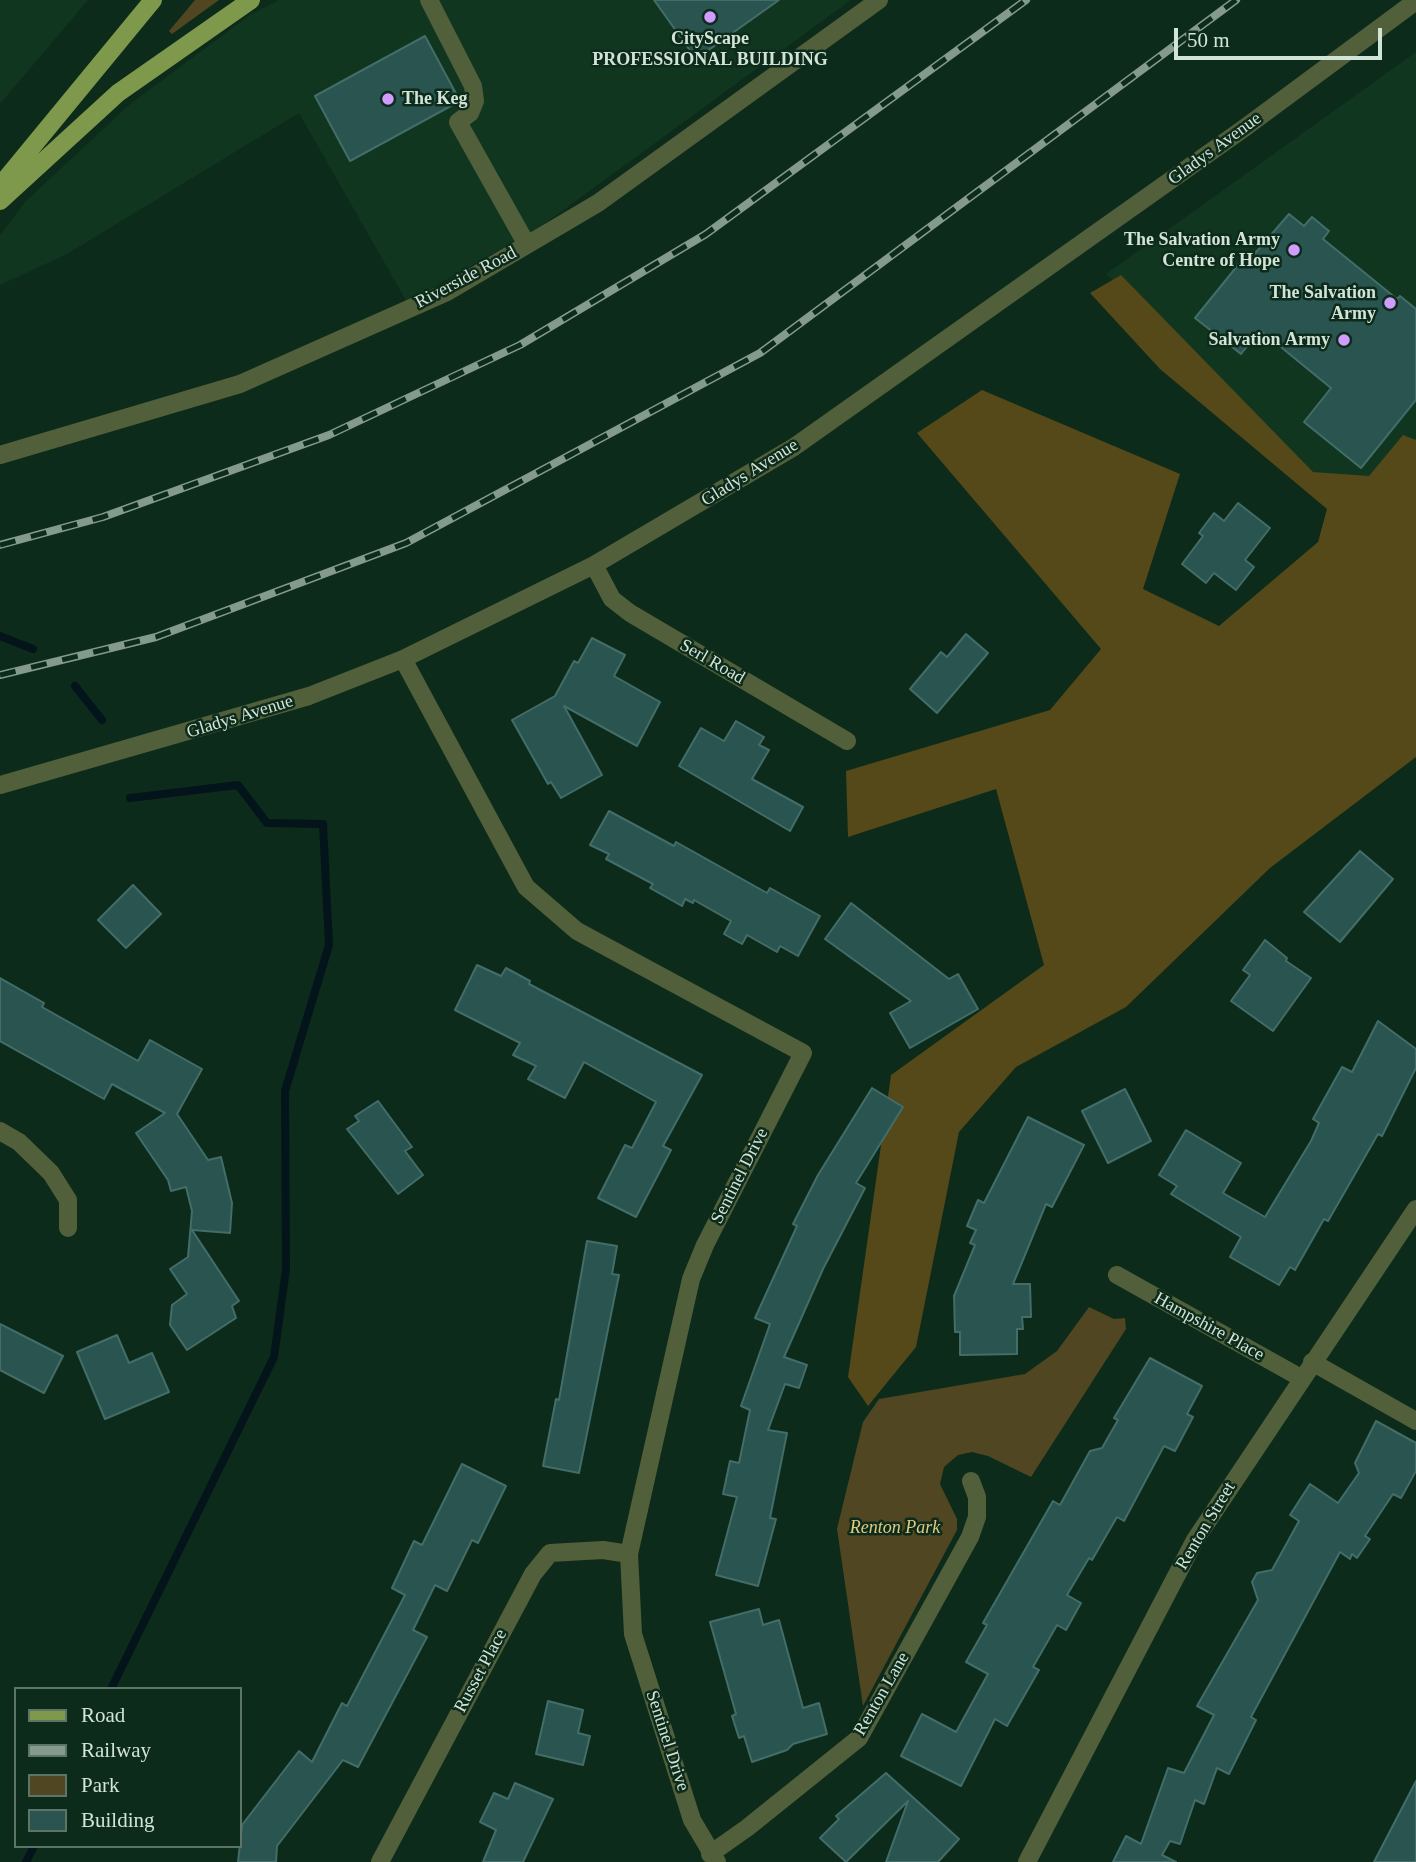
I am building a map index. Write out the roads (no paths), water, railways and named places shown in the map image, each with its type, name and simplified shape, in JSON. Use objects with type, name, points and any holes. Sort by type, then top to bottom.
[{"type":"main road","points":[[0,187],[153,0]]},
{"type":"main road","points":[[0,201],[118,93],[251,0]]},
{"type":"street","points":[[429,0],[473,86],[475,101],[470,113],[458,122],[527,245]]},
{"type":"street","name":"Riverside Road","points":[[0,455],[240,384],[447,292],[609,195],[879,0]]},
{"type":"street","name":"Gladys Avenue","points":[[0,785],[309,696],[403,659],[593,565],[794,447],[1212,152],[1416,1]]},
{"type":"street","name":"Serl Road","points":[[593,565],[612,599],[630,613],[847,741]]},
{"type":"street","name":"Sentinel Drive","points":[[403,659],[526,887],[577,931],[803,1053],[705,1245],[691,1279],[629,1554],[633,1634],[692,1820],[714,1858]]},
{"type":"street","points":[[0,1131],[19,1142],[51,1173],[68,1200],[68,1228]]},
{"type":"street","name":"Renton Street","points":[[1027,1862],[1195,1540],[1416,1209]]},
{"type":"street","name":"Hampshire Place","points":[[1118,1275],[1301,1378]]},
{"type":"street","points":[[1312,1362],[1416,1421]]},
{"type":"street","name":"Renton Lane","points":[[714,1858],[859,1738],[970,1537],[977,1517],[977,1497],[971,1481]]},
{"type":"street","name":"Russet Place","points":[[380,1862],[542,1563],[550,1553],[573,1551],[629,1554]]},
{"type":"waterway","points":[[0,636],[33,649]]},
{"type":"waterway","points":[[75,686],[102,720]]},
{"type":"waterway","points":[[112,1687],[274,1357],[286,1269],[285,1091],[329,945],[323,824],[267,823],[238,785],[130,798]]},
{"type":"waterway","points":[[26,1862],[33,1848]]},
{"type":"railway","points":[[0,545],[103,517],[329,435],[520,345],[706,234],[1026,0]]},
{"type":"railway","points":[[0,675],[156,637],[406,543],[760,353],[1236,0]]},
{"type":"place","name":"CityScape PROFESSIONAL BUILDING","points":[[710,17]]},
{"type":"place","name":"The Keg","points":[[388,99]]},
{"type":"place","name":"The Salvation Army Centre of Hope","points":[[1294,250]]},
{"type":"place","name":"The Salvation Army","points":[[1390,303]]},
{"type":"place","name":"Salvation Army","points":[[1344,340]]},
{"type":"park label","name":"Renton Park","points":[[895,1528]]}]
